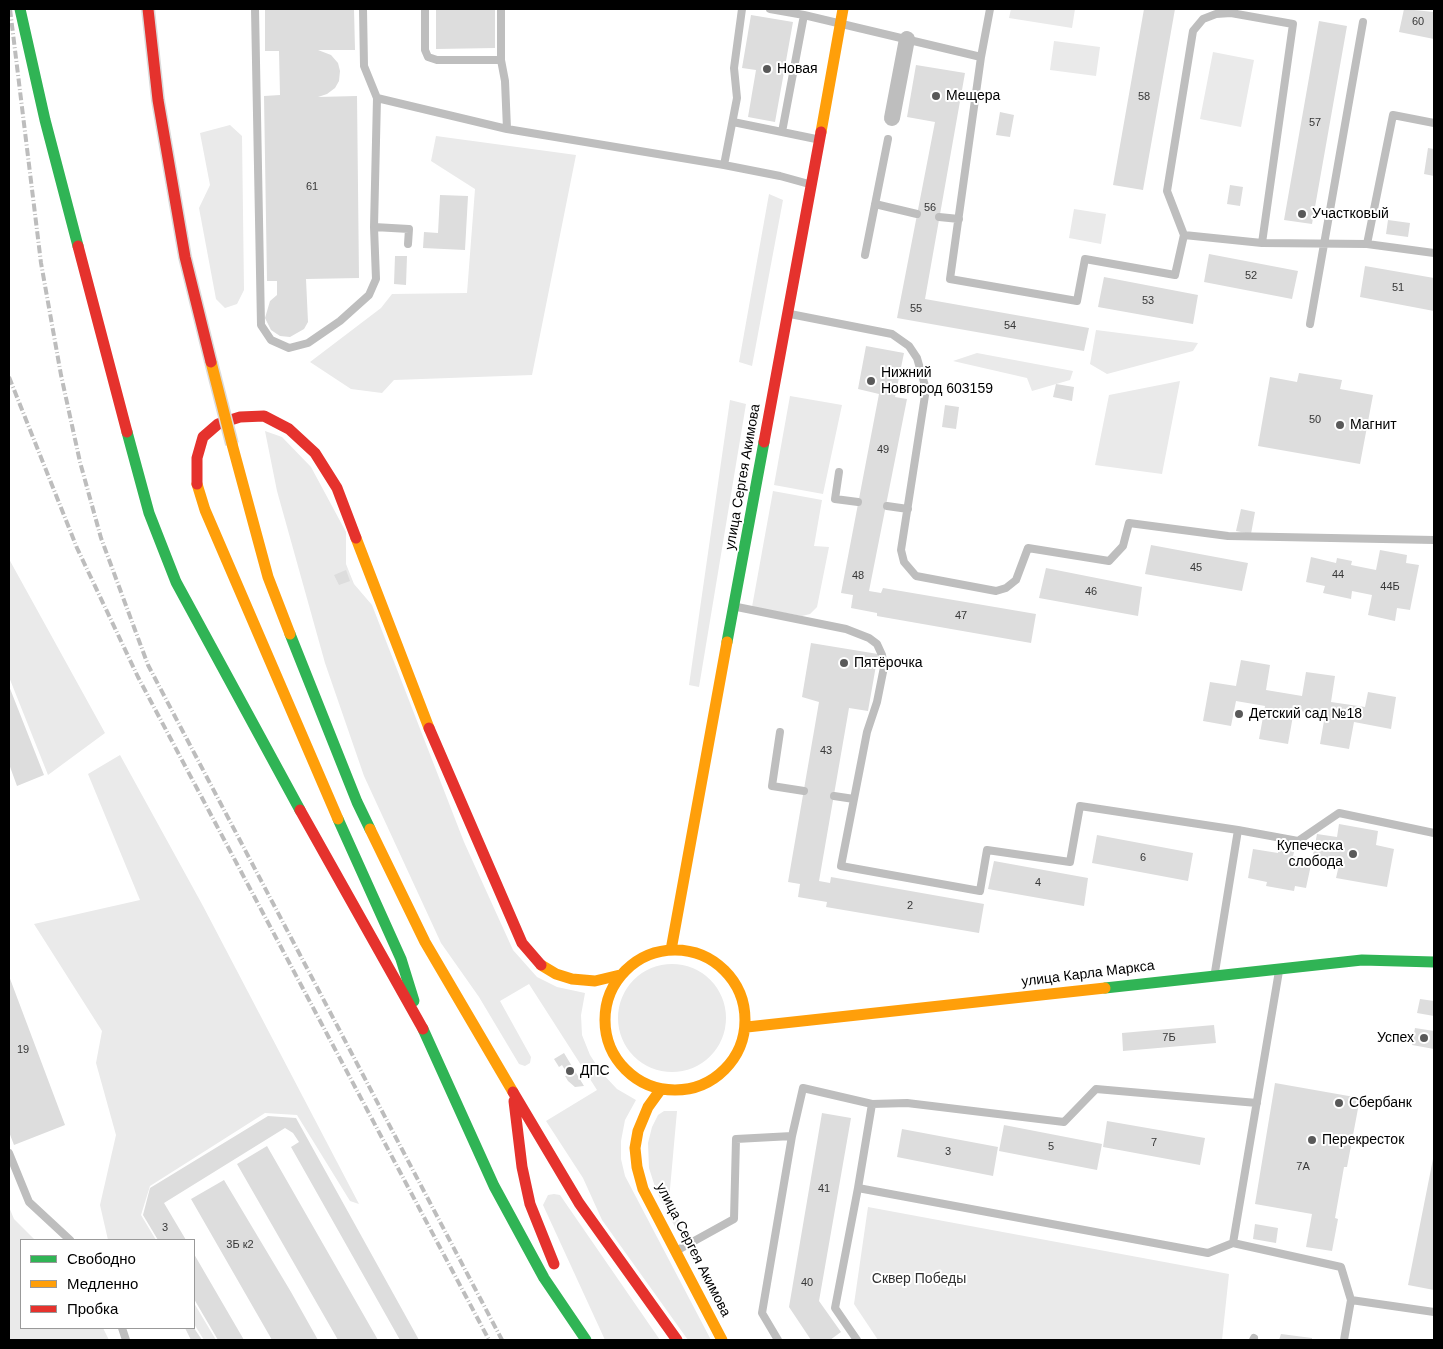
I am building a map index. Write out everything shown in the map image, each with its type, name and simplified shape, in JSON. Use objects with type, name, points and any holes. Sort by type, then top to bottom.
[{"type":"street","points":[[20,9],[45,120],[149,513],[176,582],[256,734],[422,1026],[494,1186],[544,1278],[567,1315],[585,1337]]},
{"type":"street","points":[[148,9],[158,100],[185,257],[232,444],[268,578],[357,802],[425,942],[513,1093],[579,1203],[677,1340]]},
{"type":"street","name":"улица Сергея Акимова","points":[[671,950],[735,607],[810,185],[844,9]]},
{"type":"street","points":[[892,118],[907,39]]},
{"type":"street","points":[[422,1026],[401,959],[323,786],[205,510],[197,484],[197,458],[203,437],[218,424],[240,417],[264,416],[289,429],[315,453],[337,488],[432,737],[522,943],[541,965],[564,976],[595,981],[620,975],[649,955],[671,950],[695,953],[716,963],[732,980],[742,1001],[747,1026],[739,1047],[727,1067],[709,1081],[688,1089],[661,1089],[643,1082],[624,1069],[611,1050],[605,1028],[606,1005],[612,988],[620,975]]},
{"type":"street","name":"улица Карла Маркса","points":[[747,1026],[823,1020],[1362,960],[1434,962]]},
{"type":"street","name":"улица Сергея Акимова","points":[[661,1089],[648,1107],[638,1131],[636,1157],[643,1189],[722,1340]]},
{"type":"street","points":[[513,1093],[522,1167],[530,1204],[557,1271]]},
{"type":"street","points":[[566,1289],[585,1337]]},
{"type":"lane","points":[[255,9],[261,325],[271,340],[289,348],[308,342],[340,321],[369,295],[376,279],[374,227],[377,98],[364,66],[363,9]]},
{"type":"lane","points":[[425,9],[425,50],[428,57],[437,60],[502,60]]},
{"type":"lane","points":[[501,9],[502,60],[507,129]]},
{"type":"lane","points":[[724,165],[736,98],[734,68],[742,9]]},
{"type":"lane","points":[[770,9],[841,23],[981,57]]},
{"type":"lane","points":[[990,9],[981,57],[950,279],[1077,301],[1084,259],[1175,275],[1184,235],[1167,191],[1193,30],[1203,19],[1216,14],[1231,13],[1293,24],[1262,243]]},
{"type":"lane","points":[[782,132],[804,15]]},
{"type":"lane","points":[[1310,324],[1363,22]]},
{"type":"lane","points":[[377,98],[507,129],[724,165],[780,176],[810,185]]},
{"type":"lane","points":[[1367,244],[1393,115],[1434,122]]},
{"type":"lane","points":[[733,122],[819,140]]},
{"type":"lane","points":[[865,255],[888,139]]},
{"type":"lane","points":[[875,204],[917,214]]},
{"type":"lane","points":[[940,217],[958,219]]},
{"type":"lane","points":[[374,227],[409,229],[408,244]]},
{"type":"lane","points":[[1184,235],[1262,243],[1367,244],[1434,253]]},
{"type":"lane","points":[[788,313],[892,334],[908,346],[917,358],[926,390],[901,550],[904,562],[910,572],[916,576],[996,591],[1006,588],[1016,580],[1028,548],[1109,561],[1123,546],[1129,523],[1228,536],[1434,540]]},
{"type":"lane","points":[[839,472],[835,499],[858,502]]},
{"type":"lane","points":[[886,506],[908,509]]},
{"type":"lane","points":[[735,607],[846,629],[869,638],[877,644],[882,655],[884,666],[877,702],[867,732],[840,866],[980,891],[987,850],[1070,862],[1080,806],[1298,841],[1339,813],[1434,832]]},
{"type":"lane","points":[[780,732],[772,786],[804,791]]},
{"type":"lane","points":[[834,796],[854,799]]},
{"type":"lane","points":[[1214,975],[1238,830]]},
{"type":"lane","points":[[1233,1243],[1279,969]]},
{"type":"lane","points":[[778,1340],[762,1313],[792,1136],[803,1088],[872,1104],[907,1103],[1064,1122],[1096,1089],[1258,1103]]},
{"type":"lane","points":[[856,1340],[835,1308],[872,1104]]},
{"type":"lane","points":[[675,1252],[734,1219],[736,1139],[792,1136]]},
{"type":"lane","points":[[9,1153],[29,1202],[69,1239]]},
{"type":"lane","points":[[858,1188],[1208,1253],[1233,1243],[1341,1267],[1351,1300],[1344,1340]]},
{"type":"lane","points":[[1351,1300],[1434,1312]]},
{"type":"green space","points":[[1011,9],[1075,9],[1072,28],[1009,18]]},
{"type":"green space","points":[[1054,41],[1100,47],[1096,76],[1050,70]]},
{"type":"green space","points":[[1213,52],[1254,60],[1241,127],[1200,119]]},
{"type":"green space","points":[[230,125],[242,136],[244,290],[237,304],[225,308],[216,299],[199,208],[210,185],[200,133]]},
{"type":"green space","points":[[436,136],[576,155],[532,375],[394,380],[382,393],[351,389],[310,362],[381,308],[392,294],[467,293],[475,189],[431,161]]},
{"type":"green space","points":[[769,194],[783,200],[752,366],[739,362]]},
{"type":"green space","points":[[1074,209],[1106,214],[1101,244],[1069,238]]},
{"type":"green space","points":[[1096,330],[1198,343],[1193,351],[1107,374],[1090,364]]},
{"type":"green space","points":[[977,353],[1073,371],[1070,380],[1032,391],[1027,378],[953,361]]},
{"type":"green space","points":[[1180,381],[1162,474],[1095,465],[1109,395]]},
{"type":"green space","points":[[790,396],[842,405],[823,494],[774,485]]},
{"type":"green space","points":[[730,400],[746,404],[699,687],[689,685]]},
{"type":"green space","points":[[265,431],[282,437],[311,467],[346,532],[346,564],[354,584],[372,605],[464,842],[513,950],[537,977],[557,987],[585,993],[581,1015],[582,1035],[590,1055],[601,1072],[617,1089],[636,1100],[625,1120],[621,1141],[621,1159],[625,1176],[711,1340],[688,1340],[602,1220],[583,1178],[546,1121],[597,1090],[529,984],[500,1001],[531,1057],[530,1063],[525,1066],[519,1064],[479,997],[441,943],[364,776],[325,663],[277,491]]},
{"type":"green space","points":[[773,491],[822,500],[814,546],[829,547],[817,607],[810,614],[802,616],[752,607]]},
{"type":"green space","points":[[9,559],[105,733],[48,775],[9,677]]},
{"type":"green space","points":[[120,755],[203,906],[359,1204],[350,1201],[297,1115],[265,1113],[150,1186],[141,1215],[155,1239],[108,1239],[100,1205],[116,1135],[96,1063],[102,1031],[34,924],[140,900],[88,774]]},
{"type":"green space","points":[[672,964],[693,968],[710,980],[722,997],[726,1018],[722,1039],[710,1056],[693,1068],[672,1072],[651,1068],[634,1056],[622,1039],[618,1018],[622,997],[634,980],[651,968]]},
{"type":"green space","points":[[664,1111],[677,1111],[669,1200],[685,1232],[676,1228],[671,1220],[656,1190],[649,1168],[648,1143],[652,1127],[658,1115]]},
{"type":"green space","points":[[548,1195],[560,1195],[660,1340],[605,1340],[543,1205]]},
{"type":"green space","points":[[9,1207],[14,1219],[34,1239],[20,1239],[20,1329],[104,1329],[109,1340],[9,1340]]},
{"type":"green space","name":"Сквер Победы","points":[[868,1207],[1229,1274],[1222,1340],[878,1340],[854,1304]]},
{"type":"green space","points":[[195,1305],[216,1340],[204,1340],[195,1326]]},
{"type":"building","points":[[265,9],[354,9],[355,50],[318,50],[331,55],[338,63],[340,71],[339,81],[335,88],[327,94],[318,97],[357,96],[359,278],[306,279],[308,322],[304,329],[290,337],[280,336],[271,330],[265,318],[270,301],[277,295],[277,281],[267,281],[264,96],[280,95],[279,51],[265,51]]},
{"type":"building","points":[[436,9],[495,9],[495,48],[436,49]]},
{"type":"building","points":[[1144,9],[1175,9],[1143,190],[1113,185]]},
{"type":"building","points":[[1404,9],[1434,12],[1434,39],[1399,32]]},
{"type":"building","name":"Новая","points":[[751,15],[793,22],[775,122],[748,117],[756,70],[742,68]]},
{"type":"building","points":[[1319,21],[1347,26],[1312,224],[1284,220]]},
{"type":"building","points":[[916,65],[965,73],[925,299],[1089,328],[1084,351],[897,318],[935,122],[907,117]]},
{"type":"building","points":[[1000,112],[1014,115],[1010,137],[996,135]]},
{"type":"building","points":[[1428,148],[1434,149],[1434,176],[1424,174]]},
{"type":"building","points":[[1230,185],[1243,187],[1240,206],[1227,204]]},
{"type":"building","points":[[440,195],[468,196],[465,250],[423,248],[424,232],[438,233]]},
{"type":"building","points":[[1388,220],[1410,223],[1408,237],[1386,234]]},
{"type":"building","points":[[1209,254],[1298,271],[1292,299],[1204,282]]},
{"type":"building","points":[[395,256],[407,256],[406,285],[394,284]]},
{"type":"building","points":[[1365,266],[1434,278],[1434,311],[1360,297]]},
{"type":"building","points":[[1104,277],[1198,295],[1193,324],[1098,307]]},
{"type":"building","points":[[866,346],[904,353],[895,397],[907,399],[869,591],[881,593],[883,588],[1036,614],[1031,643],[877,616],[877,613],[851,608],[853,595],[841,593],[879,394],[858,389]]},
{"type":"building","points":[[1299,373],[1342,380],[1340,389],[1373,395],[1360,464],[1258,446],[1270,377],[1297,382]]},
{"type":"building","points":[[1056,384],[1074,387],[1072,401],[1053,397]]},
{"type":"building","points":[[945,405],[959,407],[956,429],[942,427]]},
{"type":"building","points":[[1241,509],[1255,512],[1251,534],[1236,531]]},
{"type":"building","points":[[1151,545],[1248,563],[1242,591],[1145,574]]},
{"type":"building","points":[[1380,550],[1407,555],[1406,563],[1419,565],[1410,610],[1397,608],[1395,621],[1368,615],[1372,595],[1352,591],[1351,599],[1323,593],[1325,586],[1306,582],[1311,557],[1336,563],[1337,558],[1352,561],[1351,565],[1376,570]]},
{"type":"building","points":[[1046,568],[1142,587],[1138,616],[1039,598]]},
{"type":"building","points":[[346,570],[350,581],[339,585],[334,575]]},
{"type":"building","points":[[811,643],[878,654],[868,711],[849,708],[819,881],[830,883],[831,877],[984,904],[979,933],[826,907],[827,902],[798,897],[800,884],[788,882],[819,702],[802,697]]},
{"type":"building","points":[[1241,660],[1270,665],[1266,690],[1302,696],[1306,672],[1335,676],[1331,702],[1365,707],[1368,692],[1396,697],[1391,729],[1354,722],[1349,749],[1320,744],[1325,715],[1294,710],[1288,744],[1259,739],[1265,706],[1236,701],[1231,726],[1203,721],[1210,682],[1236,686]]},
{"type":"building","points":[[9,686],[44,775],[17,786],[9,764]]},
{"type":"building","name":"Купеческа слобода","points":[[1339,824],[1378,831],[1376,845],[1394,849],[1387,887],[1336,878],[1339,865],[1312,860],[1317,834],[1337,837]]},
{"type":"building","points":[[1097,835],[1193,853],[1188,881],[1092,863]]},
{"type":"building","points":[[1279,845],[1295,848],[1293,856],[1312,860],[1306,888],[1295,886],[1294,891],[1266,886],[1267,882],[1248,878],[1253,849],[1278,853]]},
{"type":"building","points":[[994,861],[1088,878],[1084,906],[988,889]]},
{"type":"building","points":[[9,976],[65,1125],[14,1145],[9,1132]]},
{"type":"building","name":"Успех","points":[[1420,999],[1434,1001],[1434,1016],[1417,1013]]},
{"type":"building","points":[[1214,1025],[1216,1043],[1123,1051],[1122,1033]]},
{"type":"building","name":"Успех","points":[[1415,1028],[1434,1031],[1434,1049],[1412,1045]]},
{"type":"building","name":"ДПС","points":[[564,1053],[584,1086],[575,1087],[568,1081],[565,1076],[568,1075],[562,1065],[559,1067],[554,1059]]},
{"type":"building","points":[[1275,1083],[1360,1098],[1347,1167],[1344,1167],[1335,1218],[1338,1219],[1332,1251],[1306,1247],[1312,1214],[1255,1204]]},
{"type":"building","points":[[822,1113],[851,1118],[819,1301],[841,1332],[830,1340],[811,1340],[789,1307]]},
{"type":"building","points":[[268,1116],[296,1118],[419,1340],[400,1340],[291,1147],[299,1142],[293,1133],[285,1128],[164,1203],[185,1239],[157,1239],[143,1215],[150,1188]]},
{"type":"building","points":[[1107,1121],[1205,1138],[1200,1165],[1103,1147]]},
{"type":"building","points":[[1004,1125],[1102,1144],[1097,1170],[999,1151]]},
{"type":"building","points":[[902,1129],[998,1147],[993,1176],[897,1157]]},
{"type":"building","points":[[267,1146],[378,1340],[338,1340],[237,1164]]},
{"type":"building","points":[[1434,1159],[1434,1290],[1408,1285]]},
{"type":"building","points":[[224,1180],[318,1340],[272,1340],[191,1199]]},
{"type":"building","points":[[1255,1224],[1278,1228],[1276,1243],[1253,1239]]},
{"type":"building","points":[[195,1256],[244,1340],[218,1340],[195,1301]]},
{"type":"building","points":[[186,1329],[195,1329],[202,1340],[191,1340]]},
{"type":"building","points":[[1281,1334],[1312,1338],[1312,1340],[1279,1340]]},
{"type":"railway","points":[[10,9],[41,263],[61,375],[80,462],[101,538],[148,665],[502,1340]]},
{"type":"railway","points":[[9,377],[77,548],[138,677],[489,1340]]},
{"type":"traffic: fast","points":[[20,9],[45,120],[78,246]]},
{"type":"traffic: fast","points":[[127,432],[149,513],[176,582],[300,810]]},
{"type":"traffic: fast","points":[[727,642],[764,442]]},
{"type":"traffic: fast","points":[[290,634],[357,802],[370,829]]},
{"type":"traffic: fast","points":[[338,819],[401,959],[414,1001]]},
{"type":"traffic: fast","points":[[1105,988],[1362,960],[1434,962]]},
{"type":"traffic: fast","points":[[423,1029],[494,1186],[544,1278],[586,1340]]},
{"type":"traffic: slow","points":[[821,132],[843,9]]},
{"type":"traffic: slow","points":[[211,362],[232,444]]},
{"type":"traffic: slow","points":[[232,444],[268,577],[290,634]]},
{"type":"traffic: slow","points":[[197,484],[205,510],[338,819]]},
{"type":"traffic: slow","points":[[356,538],[429,728]]},
{"type":"traffic: slow","points":[[671,950],[727,642]]},
{"type":"traffic: slow","points":[[370,829],[425,942],[513,1092]]},
{"type":"traffic: slow","points":[[675,950],[702,956],[714,962],[724,971],[733,981],[739,993],[745,1020],[739,1047],[733,1059],[724,1069],[714,1078],[702,1084],[675,1090],[648,1084],[636,1078],[626,1069],[617,1059],[611,1047],[605,1020],[611,993],[617,981],[626,971],[636,962],[648,956],[675,950]]},
{"type":"traffic: slow","points":[[541,965],[556,974],[572,979],[595,981],[620,975]]},
{"type":"traffic: slow","points":[[747,1027],[1105,988]]},
{"type":"traffic: slow","points":[[661,1089],[648,1107],[638,1131],[635,1148],[637,1167],[643,1189],[722,1340]]},
{"type":"traffic: jam","points":[[148,9],[158,100],[185,257],[211,362]]},
{"type":"traffic: jam","points":[[764,442],[821,132]]},
{"type":"traffic: jam","points":[[78,246],[127,432]]},
{"type":"traffic: jam","points":[[197,484],[197,458],[203,437],[218,424],[240,417],[264,416],[289,429],[315,453],[337,488],[356,538]]},
{"type":"traffic: jam","points":[[429,728],[522,943],[541,965]]},
{"type":"traffic: jam","points":[[300,810],[423,1029]]},
{"type":"traffic: jam","points":[[513,1092],[579,1203],[677,1340]]},
{"type":"traffic: jam","points":[[514,1101],[522,1167],[530,1204],[554,1264]]},
{"type":"place","name":"Новая","points":[[767,69]]},
{"type":"place","name":"Мещера","points":[[936,96]]},
{"type":"place","name":"Участковый","points":[[1302,214]]},
{"type":"place","name":"Нижний Новгород 603159","points":[[871,381]]},
{"type":"place","name":"Магнит","points":[[1340,425]]},
{"type":"place","name":"Пятёрочка","points":[[844,663]]},
{"type":"place","name":"Детский сад №18","points":[[1239,714]]},
{"type":"place","name":"Купеческа слобода","points":[[1353,854]]},
{"type":"place","name":"Успех","points":[[1424,1038]]},
{"type":"place","name":"ДПС","points":[[570,1071]]},
{"type":"place","name":"Сбербанк","points":[[1339,1103]]},
{"type":"place","name":"Перекресток","points":[[1312,1140]]}]
